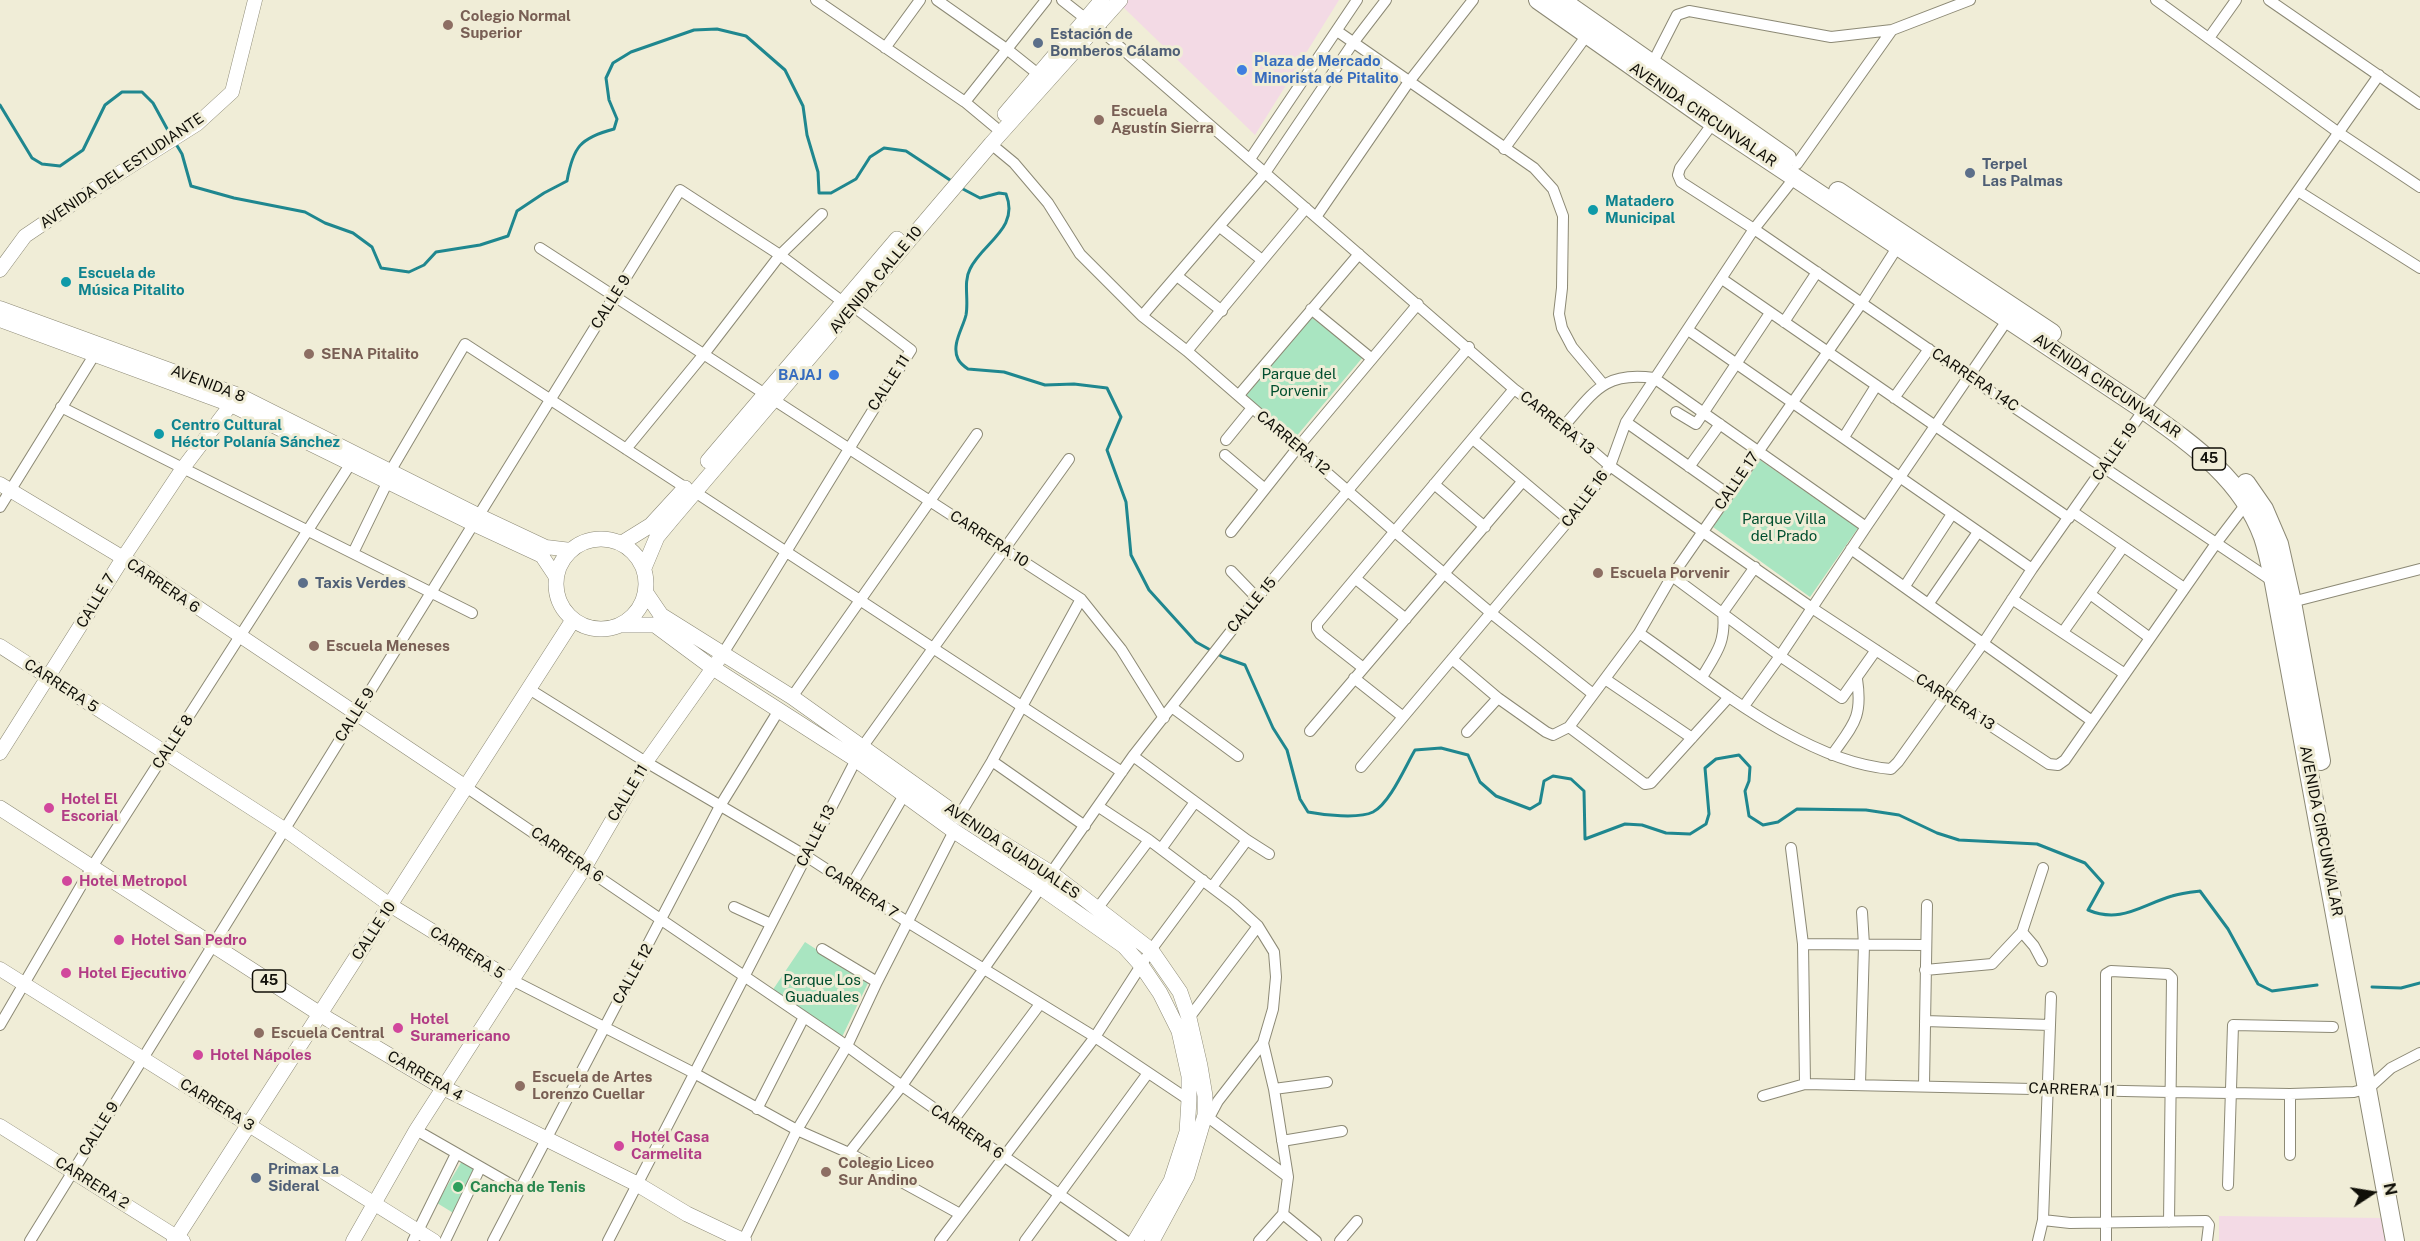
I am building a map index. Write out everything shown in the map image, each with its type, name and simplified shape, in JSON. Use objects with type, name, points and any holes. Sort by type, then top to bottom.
[{"type":"highway","name":"AVENIDA CIRCUNVALAR","points":[[1539,0],[1713,123],[1796,171]]},
{"type":"highway","name":"AVENIDA CIRCUNVALAR","points":[[1564,1],[1796,171],[2148,405],[2226,475],[2246,504],[2263,537],[2274,583],[2286,604]]},
{"type":"highway","name":"AVENIDA CIRCUNVALAR","points":[[1902,241],[2008,319],[2209,441],[2233,465],[2264,509],[2279,544],[2286,604],[2373,1084],[2396,1241]]},
{"type":"highway","name":"AVENIDA CIRCUNVALAR","points":[[2373,1084],[2407,1241]]},
{"type":"main road","name":"AVENIDA DEL ESTUDIANTE","points":[[0,270],[25,236],[197,124],[232,92],[255,0]]},
{"type":"main road","name":"AVENIDA CALLE 10","points":[[951,184],[991,144],[1091,23],[1102,0]]},
{"type":"main road","name":"AVENIDA CALLE 10","points":[[644,568],[657,537],[690,490],[951,184],[1038,75],[1091,23],[1120,0]]},
{"type":"main road","name":"AVENIDA 8","points":[[0,308],[98,349],[235,400],[389,476],[542,556],[556,578]]},
{"type":"main road","name":"AVENIDA 8","points":[[0,320],[98,349]]},
{"type":"main road","name":"AVENIDA 8","points":[[235,400],[351,463],[389,476]]},
{"type":"main road","name":"CALLE 7","points":[[0,753],[123,558],[183,468],[235,400]]},
{"type":"main road","name":"CARRERA 6","points":[[6,487],[123,558],[466,787]]},
{"type":"main road","name":"AVENIDA CALLE 10","points":[[622,543],[651,525],[690,490]]},
{"type":"main road","name":"AVENIDA 8","points":[[475,520],[546,548],[571,550]]},
{"type":"main road","points":[[601,538],[622,543],[639,558],[644,568],[646,593],[638,612],[622,625],[610,629],[597,629],[573,620],[559,601],[556,578],[561,562],[571,550],[590,539],[601,538]]},
{"type":"main road","name":"AVENIDA GUADUALES","points":[[646,593],[661,615],[779,710],[859,753],[1051,873],[1151,950],[1180,992],[1189,1018],[1200,1066],[1207,1116],[1187,1176],[1152,1241]]},
{"type":"main road","name":"CALLE 10","points":[[178,1240],[249,1125],[573,620]]},
{"type":"main road","name":"AVENIDA GUADUALES","points":[[622,625],[655,625],[718,662],[792,697],[859,753],[904,795],[1124,946],[1141,965],[1160,993],[1179,1030],[1189,1076],[1189,1100],[1187,1132],[1171,1181],[1135,1241]]},
{"type":"main road","name":"CARRERA 5","points":[[0,646],[284,829],[390,905],[512,980]]},
{"type":"main road","name":"CALLE 11","points":[[353,1241],[416,1131],[585,867],[646,762],[718,662]]},
{"type":"main road","name":"CARRERA 4","points":[[0,808],[212,946],[444,1088],[637,1185],[687,1214],[744,1241]]},
{"type":"main road","name":"CARRERA 3","points":[[0,969],[374,1203],[415,1235],[434,1241]]},
{"type":"main road","name":"CARRERA 2","points":[[0,1126],[178,1240]]},
{"type":"street","points":[[816,0],[964,102],[995,127]]},
{"type":"street","points":[[885,48],[920,0]]},
{"type":"street","points":[[937,0],[1008,50],[1038,75]]},
{"type":"street","points":[[964,102],[1047,0]]},
{"type":"street","name":"CARRERA 13","points":[[1062,0],[1250,159],[1261,177],[1306,208],[1469,347],[1514,389],[1564,426],[1610,466],[1812,608],[2049,764],[2058,765],[2065,760],[2092,721]]},
{"type":"street","points":[[1250,159],[1357,0]]},
{"type":"street","points":[[1142,316],[1261,177],[1353,43],[1386,0]]},
{"type":"street","points":[[1316,217],[1408,83],[1473,0]]},
{"type":"street","points":[[1652,64],[1677,15],[1689,11],[1831,37],[1892,30],[1970,0]]},
{"type":"street","points":[[2156,0],[2339,133],[2420,188]]},
{"type":"street","points":[[2209,38],[2236,0]]},
{"type":"street","points":[[2269,0],[2420,104]]},
{"type":"street","name":"CALLE 16","points":[[1361,767],[1569,520],[1610,466],[1626,422],[1654,378],[1892,30]]},
{"type":"street","points":[[1337,31],[1408,83],[1534,168],[1553,189],[1563,216],[1562,288],[1559,314],[1562,328],[1572,347],[1603,384]]},
{"type":"street","points":[[1504,149],[1557,80],[1587,34]]},
{"type":"street","name":"CALLE 19","points":[[1832,755],[1891,769],[1898,762],[2379,75]]},
{"type":"street","points":[[1287,106],[1302,118]]},
{"type":"street","name":"CARRERA 14C","points":[[1713,123],[1680,168],[1678,175],[1681,182],[2217,542],[2274,583]]},
{"type":"street","name":"CARRERA 12","points":[[991,144],[1014,163],[1048,203],[1080,254],[1142,316],[1299,446],[1395,532],[1491,613],[1593,694]]},
{"type":"street","name":"CALLE 9","points":[[30,1241],[681,190],[780,255]]},
{"type":"street","points":[[2298,190],[2420,268]]},
{"type":"street","points":[[1187,351],[1306,208]]},
{"type":"street","points":[[626,449],[704,354],[780,255],[822,214]]},
{"type":"street","points":[[1220,227],[1262,260]]},
{"type":"street","name":"CALLE 17","points":[[1569,727],[1639,633],[1672,576],[1861,304],[1902,241]]},
{"type":"street","name":"CARRERA 10","points":[[540,248],[1081,599],[1121,649],[1164,718]]},
{"type":"street","points":[[1239,395],[1359,254]]},
{"type":"street","points":[[780,255],[848,305]]},
{"type":"street","points":[[1784,322],[1817,272]]},
{"type":"street","points":[[1177,276],[1222,311]]},
{"type":"street","points":[[1722,279],[1876,386],[2184,588]]},
{"type":"street","points":[[1231,532],[1299,446],[1418,304]]},
{"type":"street","name":"CALLE 11","points":[[718,662],[787,552],[848,448],[911,350],[848,305]]},
{"type":"street","points":[[1311,309],[1372,359]]},
{"type":"street","points":[[1676,412],[1696,424],[1770,313]]},
{"type":"street","points":[[1744,706],[2008,319]]},
{"type":"street","points":[[1688,330],[1902,476],[1952,514],[2032,569]]},
{"type":"street","points":[[353,553],[389,476],[465,344],[1122,772]]},
{"type":"street","name":"CALLE 15","points":[[849,1153],[902,1087],[1133,756],[1173,708],[1257,598],[1469,347]]},
{"type":"street","points":[[0,507],[6,487],[98,349]]},
{"type":"street","points":[[1894,398],[1929,349]]},
{"type":"street","points":[[1564,426],[1603,384],[1622,376],[1635,375],[1654,378],[1866,526]]},
{"type":"street","points":[[1844,437],[1876,386]]},
{"type":"street","points":[[1362,667],[1317,629],[1317,624],[1434,484],[1474,440],[1514,389]]},
{"type":"street","points":[[60,407],[472,613]]},
{"type":"street","points":[[1226,440],[1251,408]]},
{"type":"street","points":[[1626,422],[1728,494]]},
{"type":"street","points":[[1689,467],[1719,424]]},
{"type":"street","points":[[792,697],[977,434]]},
{"type":"street","points":[[1474,440],[1569,520]]},
{"type":"street","points":[[1226,455],[1265,489]]},
{"type":"street","name":"CALLE 13","points":[[608,1241],[859,753],[1069,459]]},
{"type":"street","name":"CALLE 8","points":[[0,1025],[92,867],[351,463]]},
{"type":"street","points":[[1310,731],[1362,667],[1406,619],[1522,482]]},
{"type":"street","points":[[1434,484],[1485,527]]},
{"type":"street","points":[[1851,549],[2092,721],[2184,588],[2246,504]]},
{"type":"street","points":[[1905,586],[1952,514]]},
{"type":"street","points":[[1929,603],[1978,532]]},
{"type":"street","points":[[2063,632],[2123,547]]},
{"type":"street","points":[[1702,677],[1718,651],[1725,631],[1723,612],[1755,567]]},
{"type":"street","points":[[2286,604],[2420,569]]},
{"type":"street","points":[[1231,571],[1257,598]]},
{"type":"street","points":[[1672,576],[1780,656],[1842,698],[1876,650]]},
{"type":"street","points":[[1356,579],[1406,619]]},
{"type":"street","points":[[2090,594],[2150,638]]},
{"type":"street","points":[[959,816],[992,761],[1081,599]]},
{"type":"street","points":[[2012,599],[2125,674]]},
{"type":"street","points":[[1639,633],[1729,697],[1790,734],[1832,755],[1858,714],[1860,697],[1857,679]]},
{"type":"street","points":[[1452,659],[1497,698],[1546,732],[1553,735],[1569,727],[1645,784],[1651,783],[1729,697]]},
{"type":"street","points":[[1354,678],[1402,716]]},
{"type":"street","points":[[1605,679],[1692,738]]},
{"type":"street","name":"CARRERA 7","points":[[529,689],[646,762],[806,856],[909,923],[1095,1037],[1189,1100]]},
{"type":"street","points":[[1467,732],[1497,698]]},
{"type":"street","points":[[1173,708],[1238,756]]},
{"type":"street","name":"CALLE 12","points":[[493,1241],[720,806],[779,710]]},
{"type":"street","points":[[1133,756],[1269,854]]},
{"type":"street","points":[[992,761],[1085,826]]},
{"type":"street","name":"CARRERA 6","points":[[466,787],[744,975],[1126,1241]]},
{"type":"street","points":[[851,886],[904,795]]},
{"type":"street","points":[[1161,849],[1195,802]]},
{"type":"street","points":[[1099,807],[1149,840],[1258,926],[1274,952],[1276,976],[1273,1009],[1263,1043],[1207,1116],[1288,1178]]},
{"type":"street","points":[[744,1241],[797,1130],[847,1046],[954,831]]},
{"type":"street","points":[[1097,909],[1149,840]]},
{"type":"street","points":[[940,1241],[1095,1037],[1151,950],[1247,840]]},
{"type":"street","points":[[1791,848],[1803,944],[1805,1084]]},
{"type":"street","points":[[1925,970],[1992,964],[2022,932],[2043,868]]},
{"type":"street","points":[[1924,1085],[1927,905]]},
{"type":"street","points":[[734,907],[771,924]]},
{"type":"street","points":[[1860,1084],[1864,945],[1862,912]]},
{"type":"street","points":[[1189,1018],[1258,926]]},
{"type":"street","points":[[2022,932],[2034,946],[2042,961]]},
{"type":"street","points":[[1803,944],[1926,945]]},
{"type":"street","points":[[822,949],[877,982]]},
{"type":"street","points":[[2106,1241],[2106,974],[2111,971],[2169,974],[2172,978],[2169,1222]]},
{"type":"street","name":"CARRERA 5","points":[[512,980],[694,1073],[797,1130],[849,1153],[960,1214]]},
{"type":"street","points":[[2038,1241],[2043,1220],[2051,996]]},
{"type":"street","points":[[952,1122],[1040,1004]]},
{"type":"street","points":[[757,1109],[804,1017]]},
{"type":"street","points":[[1925,1021],[2050,1025]]},
{"type":"street","points":[[2229,1185],[2233,1024],[2333,1027]]},
{"type":"street","points":[[1259,1241],[1283,1214],[1288,1178],[1274,1089],[1263,1043]]},
{"type":"street","points":[[2373,1084],[2391,1068],[2420,1053]]},
{"type":"street","points":[[1025,1241],[1148,1073]]},
{"type":"street","points":[[1274,1089],[1327,1082]]},
{"type":"street","name":"CARRERA 11","points":[[1763,1096],[1805,1084],[2290,1094],[2354,1092],[2373,1084]]},
{"type":"street","points":[[2290,1094],[2290,1155]]},
{"type":"street","points":[[416,1131],[519,1189]]},
{"type":"street","points":[[1282,1141],[1341,1131]]},
{"type":"street","points":[[415,1235],[456,1154]]},
{"type":"street","points":[[445,1241],[480,1168]]},
{"type":"street","points":[[1283,1214],[1316,1241]]},
{"type":"street","points":[[2043,1220],[2206,1221],[2209,1225],[2207,1241]]},
{"type":"street","points":[[1340,1241],[1357,1221]]},
{"type":"shaded area","name":"Plaza de Mercado Minorista de Pitalito","points":[[1125,0],[1339,0],[1255,135],[1121,5]]},
{"type":"shaded area","points":[[2219,1216],[2382,1218],[2386,1241],[2219,1241]]},
{"type":"green space","name":"Parque del Porvenir","points":[[1311,317],[1363,357],[1295,438],[1246,396]]},
{"type":"green space","name":"Parque Villa del Prado","points":[[1760,460],[1858,528],[1810,597],[1713,527]]},
{"type":"green space","name":"Parque Los Guaduales","points":[[805,942],[868,983],[842,1037],[772,991]]},
{"type":"green space","name":"Cancha de Tenis","points":[[462,1161],[478,1171],[455,1214],[437,1203]]},
{"type":"waterway","points":[[176,144],[182,154],[191,186],[234,198],[305,212],[325,223],[353,233],[372,247],[381,268],[409,272],[424,265],[436,252],[480,245],[508,236],[517,211],[567,181],[572,160],[580,146],[593,136],[614,129],[617,119],[609,100],[606,78],[613,63],[631,52],[694,30],[717,29],[746,36],[785,70],[803,106],[807,135],[818,172],[819,193],[831,193],[856,179],[870,157],[884,148],[906,151],[953,182]]},
{"type":"waterway","points":[[0,105],[32,158],[42,164],[60,166],[83,150],[105,105],[122,92],[142,92],[153,103],[171,136]]},
{"type":"waterway","points":[[961,188],[980,198],[999,193],[1006,194],[1009,206],[1004,226],[976,260],[968,274],[966,315],[956,348],[958,359],[968,369],[1004,372],[1045,385],[1074,384],[1107,388],[1121,417],[1107,450],[1126,502],[1131,555],[1149,590],[1196,642],[1223,657],[1245,665],[1273,728],[1287,750],[1300,799],[1308,812],[1350,816],[1373,812],[1391,793],[1415,750],[1441,748],[1468,755],[1480,782],[1496,796],[1530,809],[1540,803],[1544,781],[1553,776],[1571,779],[1584,791],[1585,839],[1625,824],[1642,825],[1666,833],[1690,834],[1706,824],[1709,814],[1705,768],[1716,759],[1739,755],[1750,767],[1749,781],[1745,791],[1749,816],[1763,825],[1778,822],[1797,809],[1866,810],[1899,815],[1937,833],[1959,840],[2037,844],[2085,863],[2103,883],[2088,910],[2100,914],[2131,912],[2175,895],[2200,891],[2228,929],[2258,984],[2272,991],[2317,985]]},
{"type":"waterway","points":[[2372,987],[2401,988],[2420,983]]},
{"type":"place","name":"Colegio Normal Superior","points":[[448,25]]},
{"type":"place","name":"Estación de Bomberos Cálamo","points":[[1038,43]]},
{"type":"place","name":"Plaza de Mercado Minorista de Pitalito","points":[[1242,70]]},
{"type":"place","name":"Escuela Agustín Sierra","points":[[1099,120]]},
{"type":"place","name":"Terpel Las Palmas","points":[[1970,173]]},
{"type":"place","name":"Matadero Municipal","points":[[1593,210]]},
{"type":"place","name":"Escuela de Música Pitalito","points":[[66,282]]},
{"type":"place","name":"SENA Pitalito","points":[[309,354]]},
{"type":"place","name":"BAJAJ","points":[[834,375]]},
{"type":"place","name":"Centro Cultural Héctor Polanía Sánchez","points":[[159,434]]},
{"type":"place","name":"Escuela Porvenir","points":[[1598,573]]},
{"type":"place","name":"Taxis Verdes","points":[[303,583]]},
{"type":"place","name":"Escuela Meneses","points":[[314,646]]},
{"type":"place","name":"Hotel El Escorial","points":[[49,808]]},
{"type":"place","name":"Hotel Metropol","points":[[67,881]]},
{"type":"place","name":"Hotel San Pedro","points":[[119,940]]},
{"type":"place","name":"Hotel Ejecutivo","points":[[66,973]]},
{"type":"place","name":"Hotel Suramericano","points":[[398,1028]]},
{"type":"place","name":"Escuela Central","points":[[259,1033]]},
{"type":"place","name":"Hotel Nápoles","points":[[198,1055]]},
{"type":"place","name":"Escuela de Artes Lorenzo Cuellar","points":[[520,1086]]},
{"type":"place","name":"Hotel Casa Carmelita","points":[[619,1146]]},
{"type":"place","name":"Colegio Liceo Sur Andino","points":[[826,1172]]},
{"type":"place","name":"Primax La Sideral","points":[[256,1178]]},
{"type":"place","name":"Cancha de Tenis","points":[[458,1187]]}]
